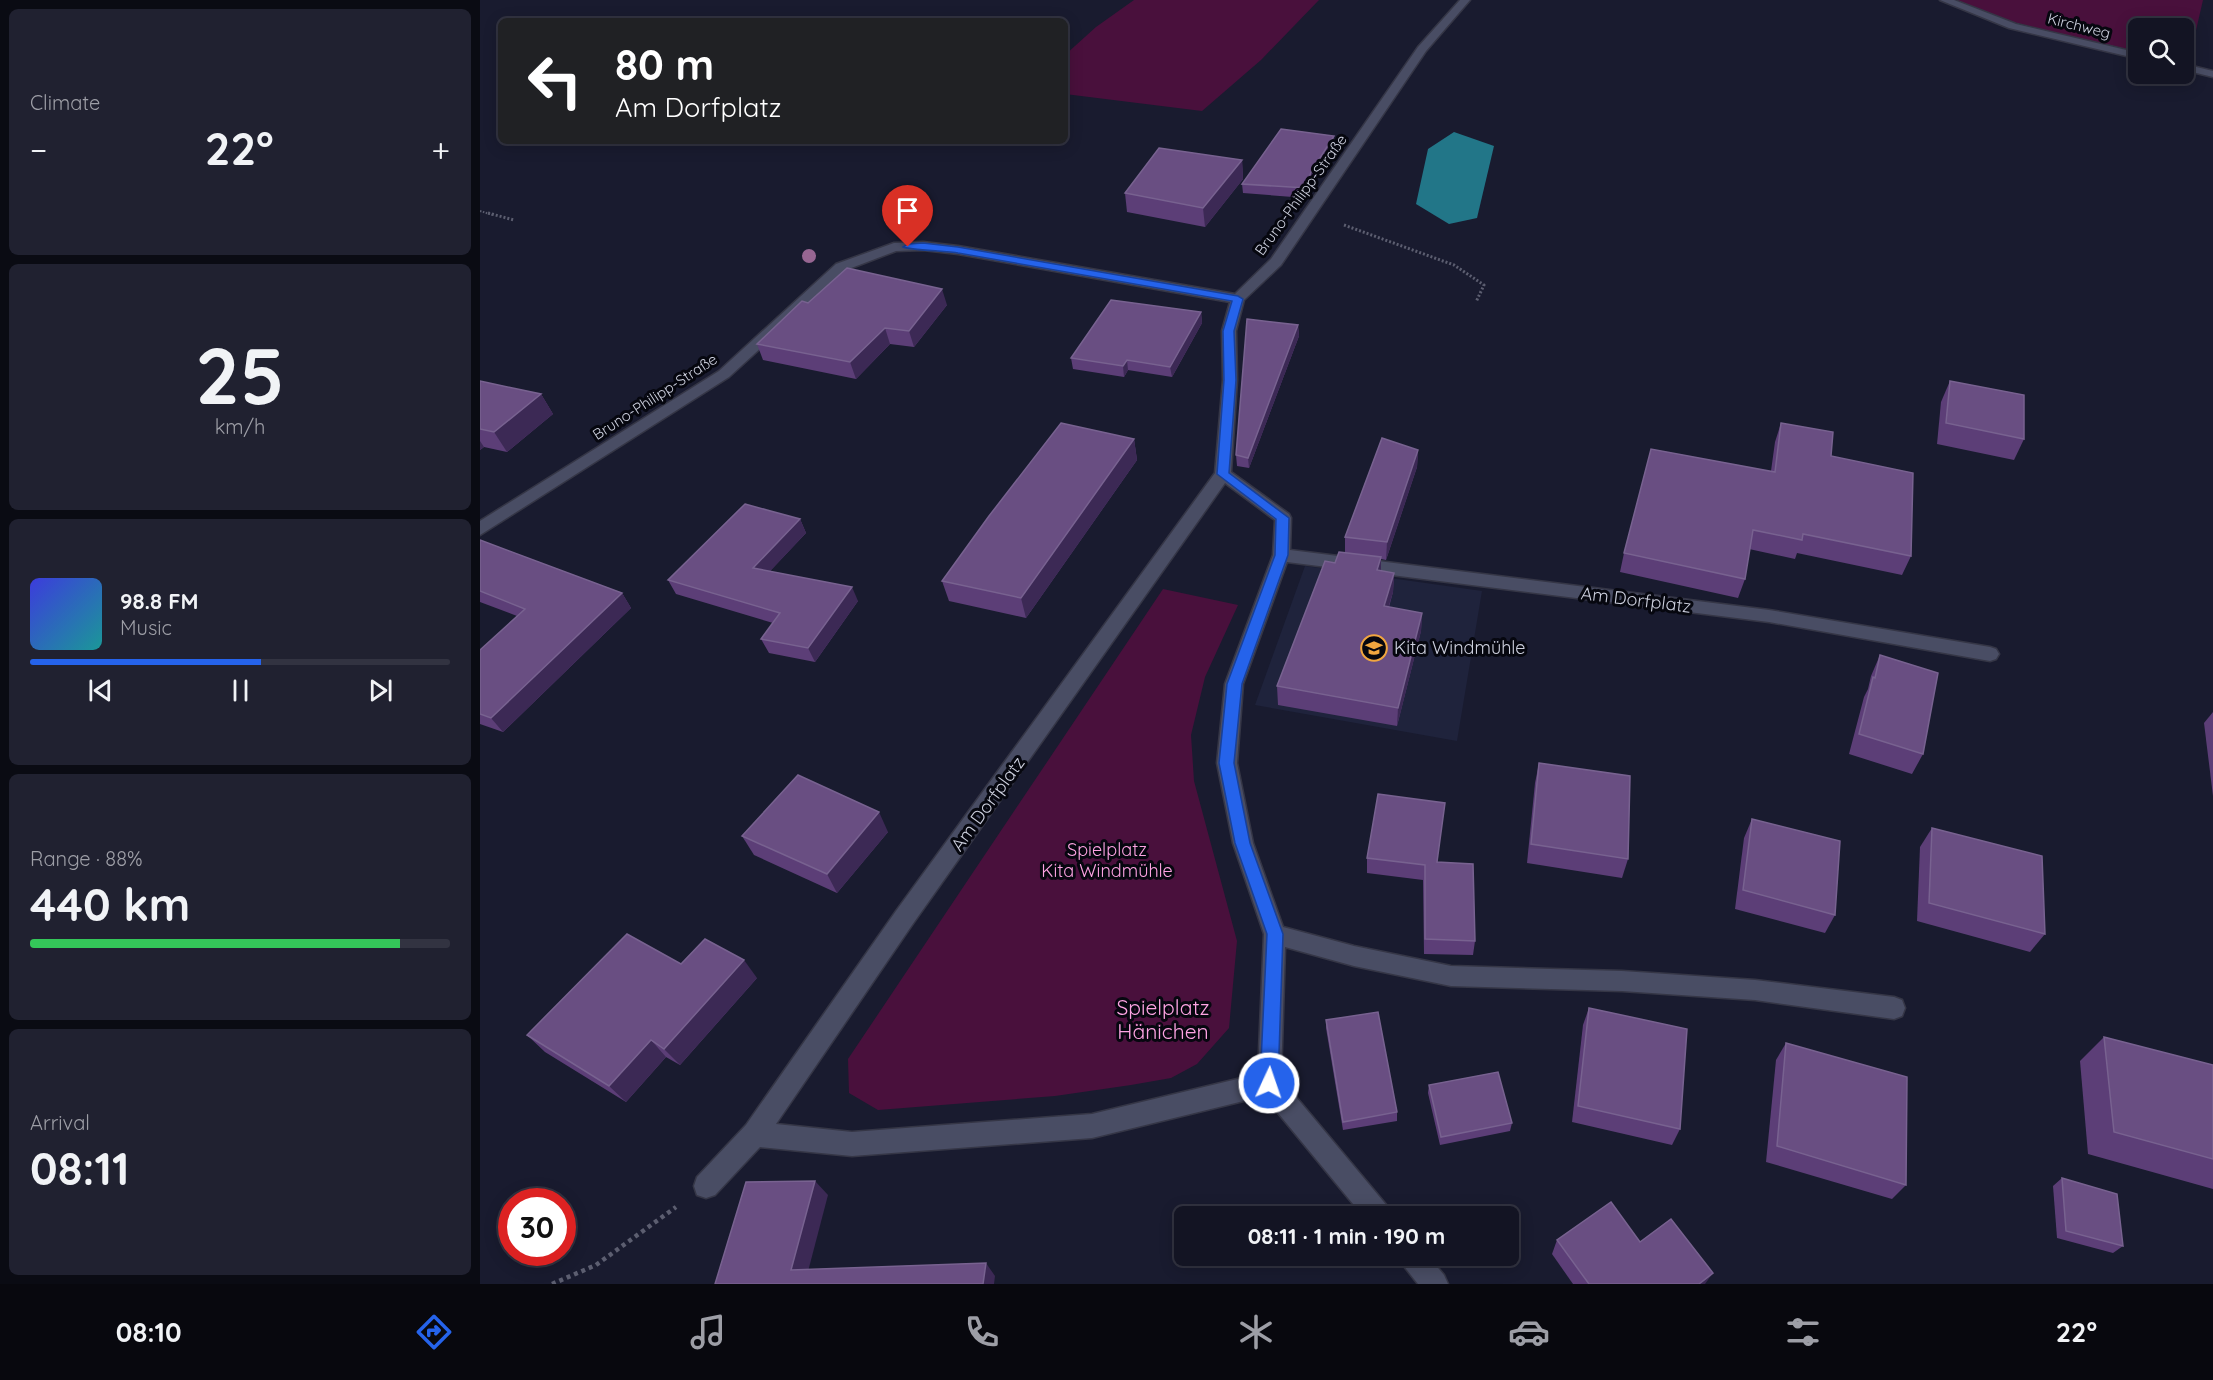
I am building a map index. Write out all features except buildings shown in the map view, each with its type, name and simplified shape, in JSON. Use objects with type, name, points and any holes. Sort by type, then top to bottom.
[{"type":"street","name":"Bruno-Philipp-Straße","points":[[480,529],[724,374],[841,267],[894,248],[923,246],[958,250],[1238,299],[1276,262],[1422,49],[1465,0]]},
{"type":"street","name":"Kirchweg","points":[[1945,0],[2013,26],[2128,53]]},
{"type":"street","points":[[2194,69],[2213,74]]},
{"type":"street","points":[[1238,299],[1229,331],[1230,380],[1223,474],[1283,518],[1281,555],[1234,684],[1227,763],[1243,843],[1275,934],[1269,1083],[1371,1206]]},
{"type":"street","name":"Am Dorfplatz","points":[[706,1186],[755,1134],[904,918],[1223,474]]},
{"type":"street","name":"Am Dorfplatz","points":[[1281,555],[1769,616],[1990,654]]},
{"type":"street","points":[[1275,934],[1354,956],[1451,976],[1622,981],[1755,990],[1894,1008]]},
{"type":"street","points":[[755,1134],[852,1144],[1092,1126],[1269,1083]]},
{"type":"street","points":[[1420,1266],[1435,1284]]},
{"type":"path","points":[[480,211],[514,220]]},
{"type":"path","points":[[1308,217],[1376,234],[1402,247],[1454,265],[1484,285],[1476,302]]},
{"type":"path","points":[[552,1284],[596,1265],[706,1186]]},
{"type":"shaded area","points":[[1454,132],[1494,146],[1477,218],[1449,224],[1416,204],[1428,149]]},
{"type":"shaded area","name":"Kita Windmühle","points":[[1305,566],[1482,591],[1457,741],[1255,705]]},
{"type":"green space","points":[[1134,0],[1319,0],[1261,60],[1202,111],[1068,94],[1068,52],[1096,27]]},
{"type":"green space","points":[[1956,0],[2203,0],[2194,39],[2194,18],[2128,18],[2128,50],[2013,22]]},
{"type":"green space","name":"Spielplatz Kita Windmühle","points":[[1163,589],[1238,605],[1205,677],[1191,735],[1194,781],[1237,941],[1229,1028],[1197,1064],[1171,1078],[1055,1096],[878,1110],[849,1093],[848,1059]]},
{"type":"place","name":"Kita Windmühle","points":[[1374,648]]},
{"type":"route","points":[[908,247],[923,246],[958,250],[1238,299],[1229,331],[1230,380],[1223,474],[1283,518],[1281,555],[1234,684],[1227,763],[1243,843],[1275,934],[1269,1083]]},
{"type":"park label","name":"Spielplatz Hänichen","points":[[1163,1020]]}]
